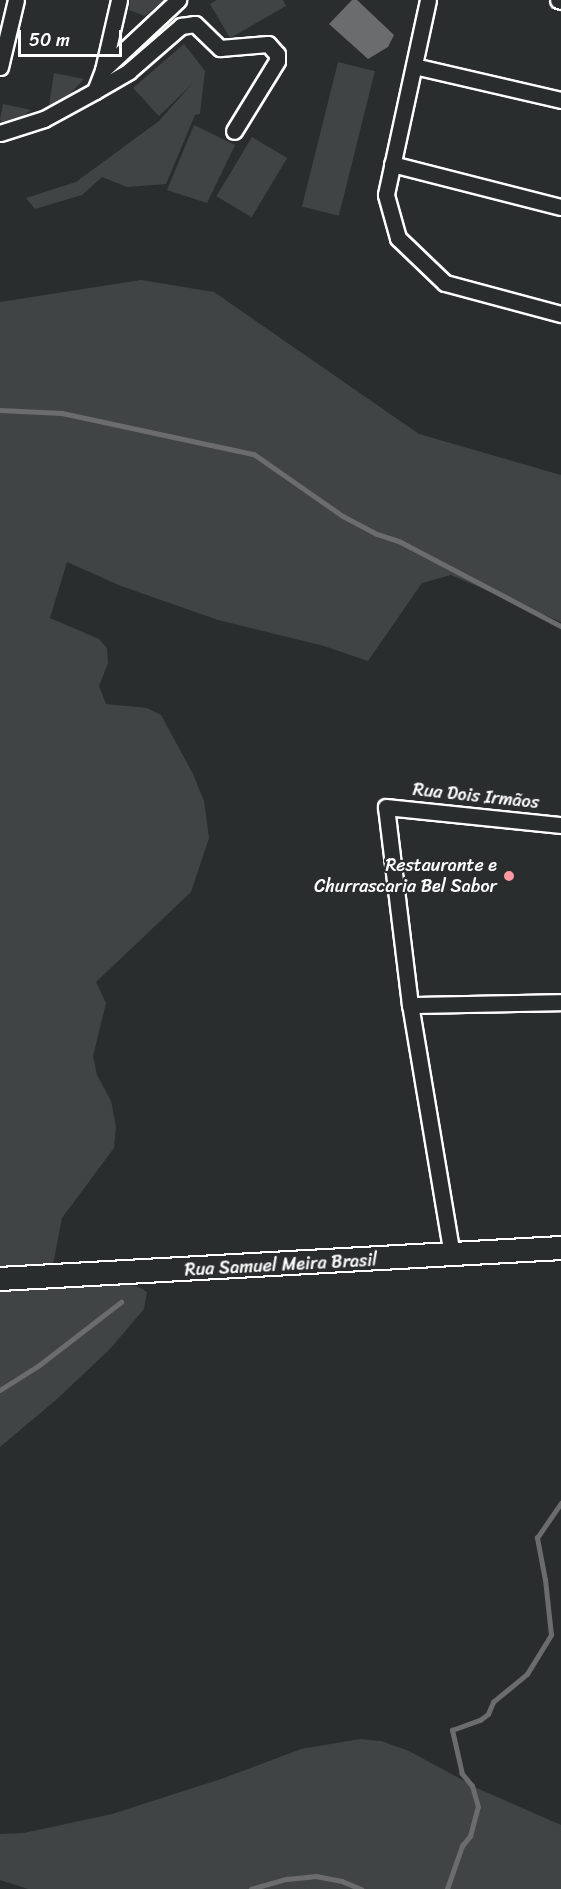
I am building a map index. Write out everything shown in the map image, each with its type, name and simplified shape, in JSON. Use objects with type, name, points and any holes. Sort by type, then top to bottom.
[{"type":"street","points":[[0,67],[16,0]]},
{"type":"street","points":[[95,91],[119,0]]},
{"type":"street","points":[[102,70],[178,0]]},
{"type":"street","points":[[428,0],[386,195],[398,238],[445,283],[561,314]]},
{"type":"street","points":[[0,133],[44,118],[95,91],[138,64],[181,26],[195,24],[220,48],[261,42],[268,44],[277,54],[277,61],[234,131]]},
{"type":"street","points":[[414,66],[561,100]]},
{"type":"street","points":[[392,164],[561,207]]},
{"type":"street","name":"Rua Dois Irmãos","points":[[410,1005],[386,807],[561,825]]},
{"type":"street","points":[[452,1255],[410,1005],[561,1002]]},
{"type":"street","name":"Rua Samuel Meira Brasil","points":[[0,1279],[561,1248]]},
{"type":"shaded area","points":[[130,0],[164,0],[145,16],[129,10]]},
{"type":"shaded area","points":[[217,0],[283,0],[286,6],[230,38],[210,4]]},
{"type":"shaded area","points":[[352,0],[357,0],[394,35],[388,47],[368,59],[329,24]]},
{"type":"shaded area","points":[[184,44],[205,71],[200,114],[195,115],[166,184],[127,187],[102,177],[82,195],[35,209],[26,198],[76,182],[159,121],[192,84],[159,116],[133,88]]},
{"type":"shaded area","points":[[338,62],[375,71],[339,216],[302,207]]},
{"type":"shaded area","points":[[54,73],[84,79],[70,94],[49,106]]},
{"type":"shaded area","points":[[3,104],[31,110],[15,122],[4,123],[0,120]]},
{"type":"shaded area","points":[[194,125],[235,145],[207,203],[167,190]]},
{"type":"shaded area","points":[[252,137],[287,158],[252,217],[216,196]]},
{"type":"shaded area","points":[[141,280],[214,292],[419,434],[561,475],[561,622],[451,575],[422,583],[368,661],[324,646],[218,620],[121,586],[67,562],[50,618],[99,639],[107,648],[108,663],[99,686],[106,704],[147,708],[161,715],[193,774],[204,801],[209,838],[191,892],[96,982],[106,1003],[93,1056],[97,1075],[111,1101],[116,1126],[114,1148],[62,1218],[51,1275],[110,1281],[139,1287],[147,1292],[144,1309],[110,1349],[57,1399],[0,1447],[0,302]]},
{"type":"shaded area","points":[[360,1739],[381,1741],[409,1751],[479,1789],[561,1825],[561,1889],[28,1889],[0,1880],[0,1834],[24,1833],[112,1814],[221,1779],[301,1749]]},
{"type":"waterway","points":[[0,410],[62,413],[254,454],[343,516],[377,534],[399,541],[561,626]]},
{"type":"waterway","points":[[0,1390],[38,1366],[121,1302]]},
{"type":"waterway","points":[[447,1889],[462,1846],[470,1836],[478,1807],[472,1786],[462,1774],[452,1730],[480,1720],[488,1714],[493,1702],[527,1674],[551,1635],[545,1580],[537,1538],[561,1503]]},
{"type":"waterway","points":[[251,1889],[287,1879],[316,1876],[342,1881],[361,1889]]},
{"type":"place","name":"Restaurante e Churrascaria Bel Sabor","points":[[509,876]]}]
